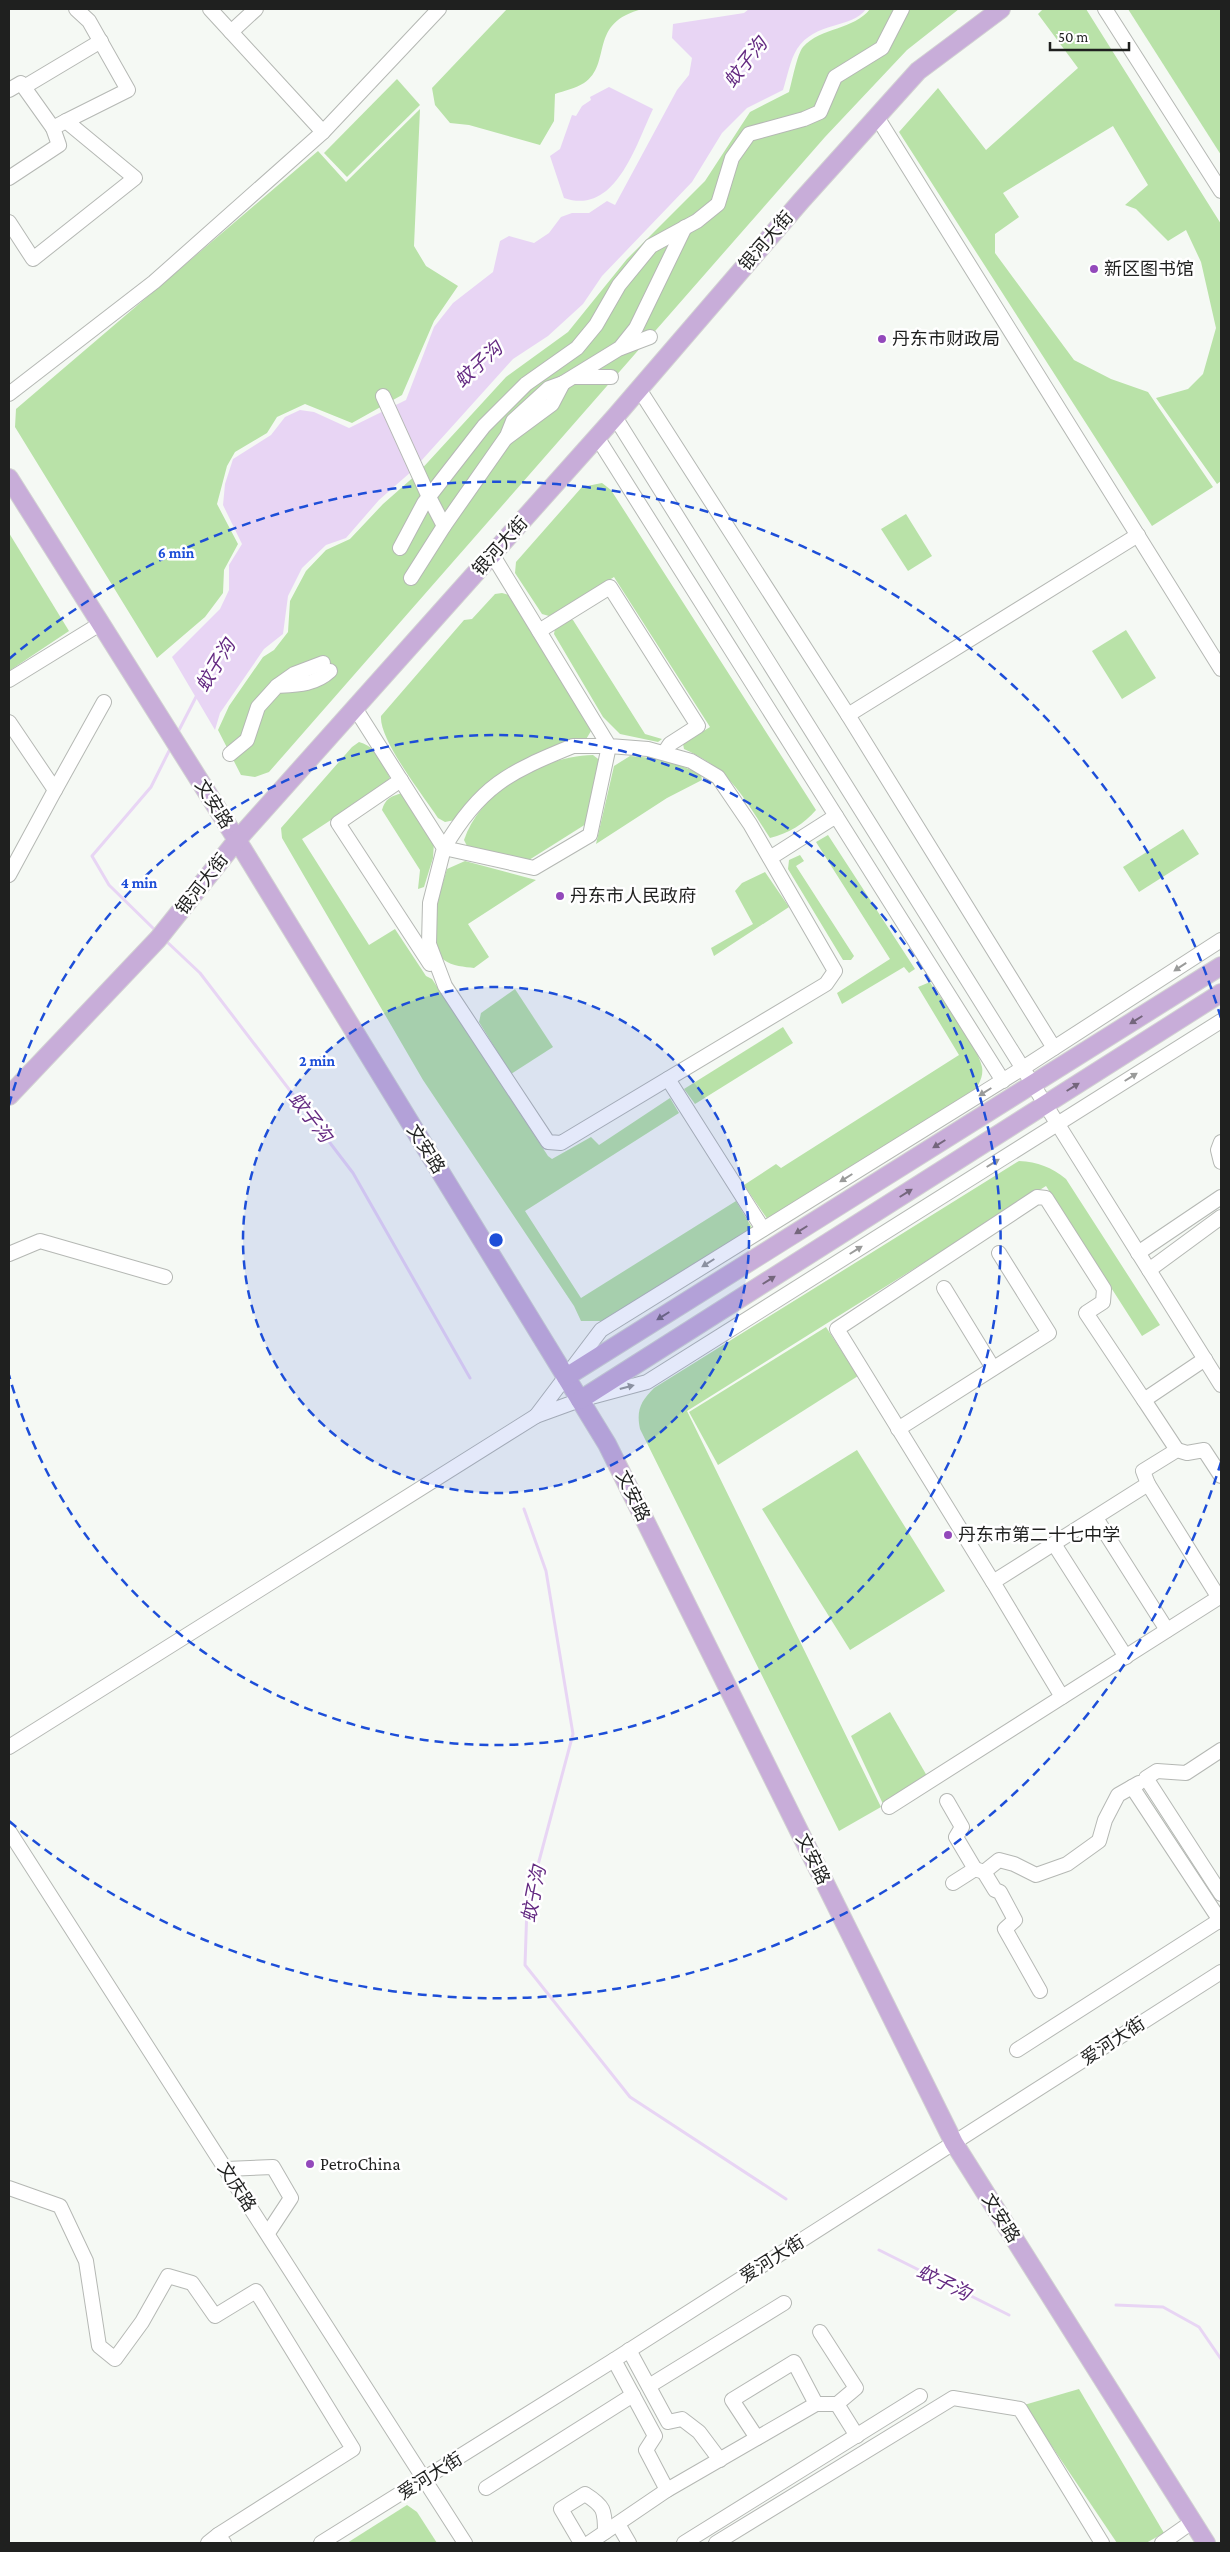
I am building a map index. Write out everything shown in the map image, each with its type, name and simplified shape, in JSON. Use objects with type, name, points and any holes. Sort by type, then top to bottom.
[{"type":"main road","name":"银河大街","points":[[9,1096],[161,936],[237,840],[615,417],[801,201],[918,71],[1001,9]]},
{"type":"main road","name":"文安路","points":[[9,478],[237,840],[611,1452],[954,2143],[1206,2543]]},
{"type":"main road","points":[[566,1377],[1221,966]]},
{"type":"main road","points":[[580,1400],[1221,993]]},
{"type":"street","points":[[53,128],[128,90],[89,21],[76,9]]},
{"type":"street","points":[[210,9],[323,132]]},
{"type":"street","points":[[231,32],[256,9]]},
{"type":"street","points":[[9,394],[154,282],[323,132],[439,9]]},
{"type":"street","points":[[400,548],[429,498],[484,426],[526,384],[577,348],[596,325],[619,285],[651,246],[685,227],[718,204],[732,158],[750,134],[804,119],[820,112],[834,76],[882,48],[902,9]]},
{"type":"street","points":[[1105,9],[1221,191]]},
{"type":"street","points":[[24,87],[101,41]]},
{"type":"street","points":[[9,90],[21,82],[53,128],[59,145],[9,178]]},
{"type":"street","points":[[877,117],[1221,669]]},
{"type":"street","points":[[9,222],[33,259],[135,178],[66,121]]},
{"type":"street","points":[[620,348],[636,328],[685,227]]},
{"type":"street","points":[[411,578],[444,526],[506,438],[513,421],[549,388],[568,380],[620,348],[650,337]]},
{"type":"street","points":[[568,380],[611,376]]},
{"type":"street","points":[[639,389],[848,715],[1054,1048]]},
{"type":"street","points":[[383,396],[429,498],[444,526]]},
{"type":"street","points":[[615,417],[1221,1385]]},
{"type":"street","points":[[597,437],[1003,1081]]},
{"type":"street","points":[[848,715],[1138,535]]},
{"type":"street","points":[[355,708],[444,848],[534,868],[590,835],[609,746],[492,554]]},
{"type":"street","points":[[539,631],[610,587],[698,726],[670,744],[664,754]]},
{"type":"street","points":[[9,680],[100,624]]},
{"type":"street","points":[[230,754],[247,740],[258,707],[277,686],[304,684],[322,679],[327,667]]},
{"type":"street","points":[[9,875],[104,702]]},
{"type":"street","points":[[9,722],[55,790]]},
{"type":"street","points":[[401,780],[338,823],[445,986],[548,1142],[561,1143],[826,984],[835,971],[750,824],[718,777],[691,761],[648,749],[574,746],[524,766],[490,788],[458,823],[444,848],[430,903],[429,944],[445,986]]},
{"type":"street","points":[[770,858],[836,816]]},
{"type":"street","points":[[536,1416],[601,1330],[1003,1081],[1221,940]]},
{"type":"street","points":[[9,1747],[536,1416],[580,1400],[647,1382],[1221,1021]]},
{"type":"street","points":[[668,1079],[763,1229]]},
{"type":"street","points":[[1221,1142],[1218,1150],[1221,1162]]},
{"type":"street","points":[[1062,1697],[837,1329],[1037,1197],[1046,1198],[1104,1289],[1103,1302],[1086,1313],[1177,1450],[1187,1453],[1204,1450],[1221,1476]]},
{"type":"street","points":[[1138,1253],[1221,1197]]},
{"type":"street","points":[[1149,1270],[1221,1217]]},
{"type":"street","points":[[9,1254],[40,1241],[165,1277]]},
{"type":"street","points":[[898,1429],[1049,1333],[999,1253]]},
{"type":"street","points":[[944,1288],[993,1368]]},
{"type":"street","points":[[1144,1400],[1205,1359]]},
{"type":"street","points":[[889,1807],[1220,1597],[1148,1484],[1144,1471],[1177,1450]]},
{"type":"street","points":[[992,1582],[1148,1484]]},
{"type":"street","points":[[1096,1518],[1168,1630]]},
{"type":"street","points":[[1054,1544],[1126,1657]]},
{"type":"street","points":[[953,1883],[998,1860],[1014,1864],[1036,1876],[1067,1864],[1099,1841],[1105,1820],[1118,1795],[1157,1772],[1186,1772],[1221,1750]]},
{"type":"street","points":[[1146,1778],[1221,1894]]},
{"type":"street","points":[[1017,2050],[1221,1921],[1132,1787]]},
{"type":"street","points":[[947,1802],[962,1827],[956,1837],[979,1870],[995,1890],[1000,1892],[1015,1920],[1005,1929],[1040,1991]]},
{"type":"street","name":"文庆路","points":[[9,1831],[426,2479],[465,2543]]},
{"type":"street","name":"爱河大街","points":[[321,2543],[614,2360],[1221,1972]]},
{"type":"street","points":[[226,2169],[273,2168],[291,2198],[268,2233]]},
{"type":"street","points":[[9,2188],[60,2206],[86,2261],[99,2346],[116,2359],[142,2322],[168,2276],[192,2282],[215,2316],[256,2291],[353,2449],[216,2540]]},
{"type":"street","points":[[649,2386],[784,2303]]},
{"type":"street","points":[[589,2543],[667,2490],[816,2404],[837,2404],[856,2388],[820,2332]]},
{"type":"street","points":[[629,2350],[668,2422],[682,2419],[699,2432],[720,2460]]},
{"type":"street","points":[[614,2360],[654,2436],[646,2450],[667,2490]]},
{"type":"street","points":[[757,2438],[732,2400],[794,2362],[816,2404]]},
{"type":"street","points":[[486,2488],[633,2396]]},
{"type":"street","points":[[684,2543],[920,2396]]},
{"type":"street","points":[[716,2543],[953,2398],[1020,2409],[1102,2543]]},
{"type":"street","points":[[837,2404],[857,2436]]},
{"type":"street","points":[[581,2543],[561,2508],[585,2494],[600,2503],[605,2515],[605,2532]]},
{"type":"street","points":[[1162,2543],[1192,2522]]},
{"type":"street","points":[[618,2524],[629,2543]]},
{"type":"green space","points":[[507,9],[643,9],[626,15],[614,23],[607,33],[598,65],[593,75],[581,85],[555,94],[554,121],[540,145],[469,125],[450,123],[435,105],[432,88]]},
{"type":"green space","points":[[870,9],[959,9],[907,50],[825,137],[269,772],[255,777],[241,775],[218,730],[229,706],[263,657],[274,650],[288,632],[290,601],[306,571],[326,550],[350,539],[383,504],[417,474],[506,377],[568,332],[627,259],[705,181],[750,112],[789,92],[801,51],[810,40],[855,21]]},
{"type":"green space","points":[[1043,9],[1086,9],[1221,224],[1221,481],[1217,484],[1156,398],[1188,389],[1203,374],[1216,328],[1201,262],[1186,230],[1168,241],[1136,209],[1125,205],[1148,185],[1113,126],[1003,193],[1019,217],[995,234],[995,253],[1074,360],[1111,379],[1148,392],[1213,487],[1152,526],[899,132],[938,88],[986,150],[1078,68],[1038,14]]},
{"type":"green space","points":[[1128,9],[1221,9],[1221,155]]},
{"type":"green space","points":[[397,79],[420,105],[347,177],[324,153]]},
{"type":"green space","points":[[420,109],[414,246],[426,266],[458,286],[434,321],[402,395],[352,423],[305,404],[277,417],[267,433],[235,452],[227,466],[217,504],[238,544],[224,570],[223,593],[205,617],[157,658],[15,427],[16,409],[318,151],[346,182]]},
{"type":"green space","points":[[602,483],[611,490],[816,810],[790,831],[770,838],[725,775],[700,757],[684,749],[683,744],[710,727],[614,577],[566,608],[549,616],[542,614],[515,573],[516,562],[582,487]]},
{"type":"green space","points":[[906,514],[932,556],[908,571],[881,529]]},
{"type":"green space","points":[[9,533],[69,631],[9,671]]},
{"type":"green space","points":[[495,594],[509,595],[589,719],[591,731],[585,741],[563,745],[528,758],[498,779],[455,820],[445,822],[438,818],[394,753],[382,726],[381,716],[464,620],[472,619]]},
{"type":"green space","points":[[569,619],[573,620],[645,734],[662,739],[658,742],[620,734],[603,717],[554,634],[555,628]]},
{"type":"green space","points":[[1126,630],[1156,678],[1122,699],[1092,651]]},
{"type":"green space","points":[[359,742],[375,751],[390,778],[378,789],[302,839],[369,945],[395,929],[426,976],[432,979],[548,1156],[552,1159],[591,1137],[599,1145],[670,1098],[679,1113],[525,1211],[581,1298],[736,1201],[754,1231],[606,1321],[581,1321],[574,1306],[423,1080],[282,838],[281,828],[352,747]]},
{"type":"green space","points":[[593,755],[602,762],[586,824],[529,860],[468,848],[464,840],[472,822],[484,806],[516,779],[534,769],[554,762]]},
{"type":"green space","points":[[630,756],[664,759],[701,774],[702,780],[667,798],[596,844],[614,766]]},
{"type":"green space","points":[[402,793],[434,842],[433,858],[424,887],[418,889],[420,870],[382,810],[389,798]]},
{"type":"green space","points":[[1183,829],[1199,854],[1139,892],[1123,867]]},
{"type":"green space","points":[[828,835],[915,969],[909,973],[904,967],[842,1004],[837,993],[890,959],[816,842]]},
{"type":"green space","points":[[800,855],[804,861],[796,866],[854,956],[851,960],[843,960],[788,869],[789,860]]},
{"type":"green space","points":[[465,861],[536,880],[468,924],[489,957],[474,968],[455,965],[444,960],[438,952],[435,942],[435,916],[447,869]]},
{"type":"green space","points":[[765,872],[789,907],[714,956],[711,948],[753,924],[735,891],[742,883]]},
{"type":"green space","points":[[930,982],[967,1036],[979,1058],[982,1075],[972,1095],[768,1220],[744,1185],[776,1164],[781,1168],[959,1055],[918,987]]},
{"type":"green space","points":[[515,989],[553,1047],[511,1074],[479,1022],[481,1013]]},
{"type":"green space","points":[[783,1027],[793,1043],[695,1104],[684,1089]]},
{"type":"green space","points":[[1019,1161],[1044,1166],[1066,1179],[1160,1325],[1142,1336],[1046,1186],[687,1411],[881,1807],[839,1831],[640,1429],[639,1411],[646,1397],[654,1388]]},
{"type":"green space","points":[[826,1327],[858,1376],[718,1465],[689,1412]]},
{"type":"green space","points":[[857,1450],[945,1591],[850,1650],[762,1509]]},
{"type":"green space","points":[[890,1712],[927,1776],[883,1804],[851,1736]]},
{"type":"green space","points":[[1079,2389],[1164,2533],[1146,2543],[1117,2543],[1024,2405]]},
{"type":"green space","points":[[407,2505],[417,2512],[437,2543],[347,2543]]},
{"type":"water","points":[[749,9],[866,9],[852,20],[823,29],[805,40],[792,58],[783,90],[747,108],[722,133],[692,182],[602,276],[583,304],[548,336],[513,359],[412,471],[379,500],[346,538],[326,545],[302,568],[288,596],[283,634],[264,649],[220,713],[215,730],[172,657],[220,609],[229,590],[229,565],[242,544],[223,505],[225,484],[233,459],[271,435],[285,417],[300,410],[314,412],[349,428],[406,400],[434,327],[453,303],[493,272],[500,241],[509,236],[534,243],[549,233],[561,217],[572,213],[589,213],[607,201],[615,205],[677,90],[689,75],[692,58],[672,38],[673,24],[744,13]]},
{"type":"water","points":[[609,87],[653,109],[631,157],[611,187],[597,197],[582,201],[564,198],[550,156],[560,149],[572,115],[576,116],[582,106],[591,100],[590,97]]},
{"type":"waterway","name":"蚊子沟","points":[[177,734],[197,695]]},
{"type":"waterway","name":"蚊子沟","points":[[157,932],[109,885],[92,856],[151,787],[171,747]]},
{"type":"waterway","name":"蚊子沟","points":[[165,940],[200,973],[353,1173],[470,1378]]},
{"type":"waterway","name":"蚊子沟","points":[[524,1509],[546,1571],[573,1734],[527,1906],[525,1965],[630,2097],[786,2199]]},
{"type":"waterway","name":"蚊子沟","points":[[879,2250],[1009,2315]]},
{"type":"waterway","name":"蚊子沟","points":[[1116,2305],[1163,2307],[1199,2327],[1221,2359]]},
{"type":"place","name":"新区图书馆","points":[[1094,269]]},
{"type":"place","name":"丹东市财政局","points":[[882,339]]},
{"type":"place","name":"丹东市人民政府","points":[[560,896]]},
{"type":"place","name":"丹东市第二十七中学","points":[[948,1535]]},
{"type":"place","name":"PetroChina","points":[[310,2164]]}]
